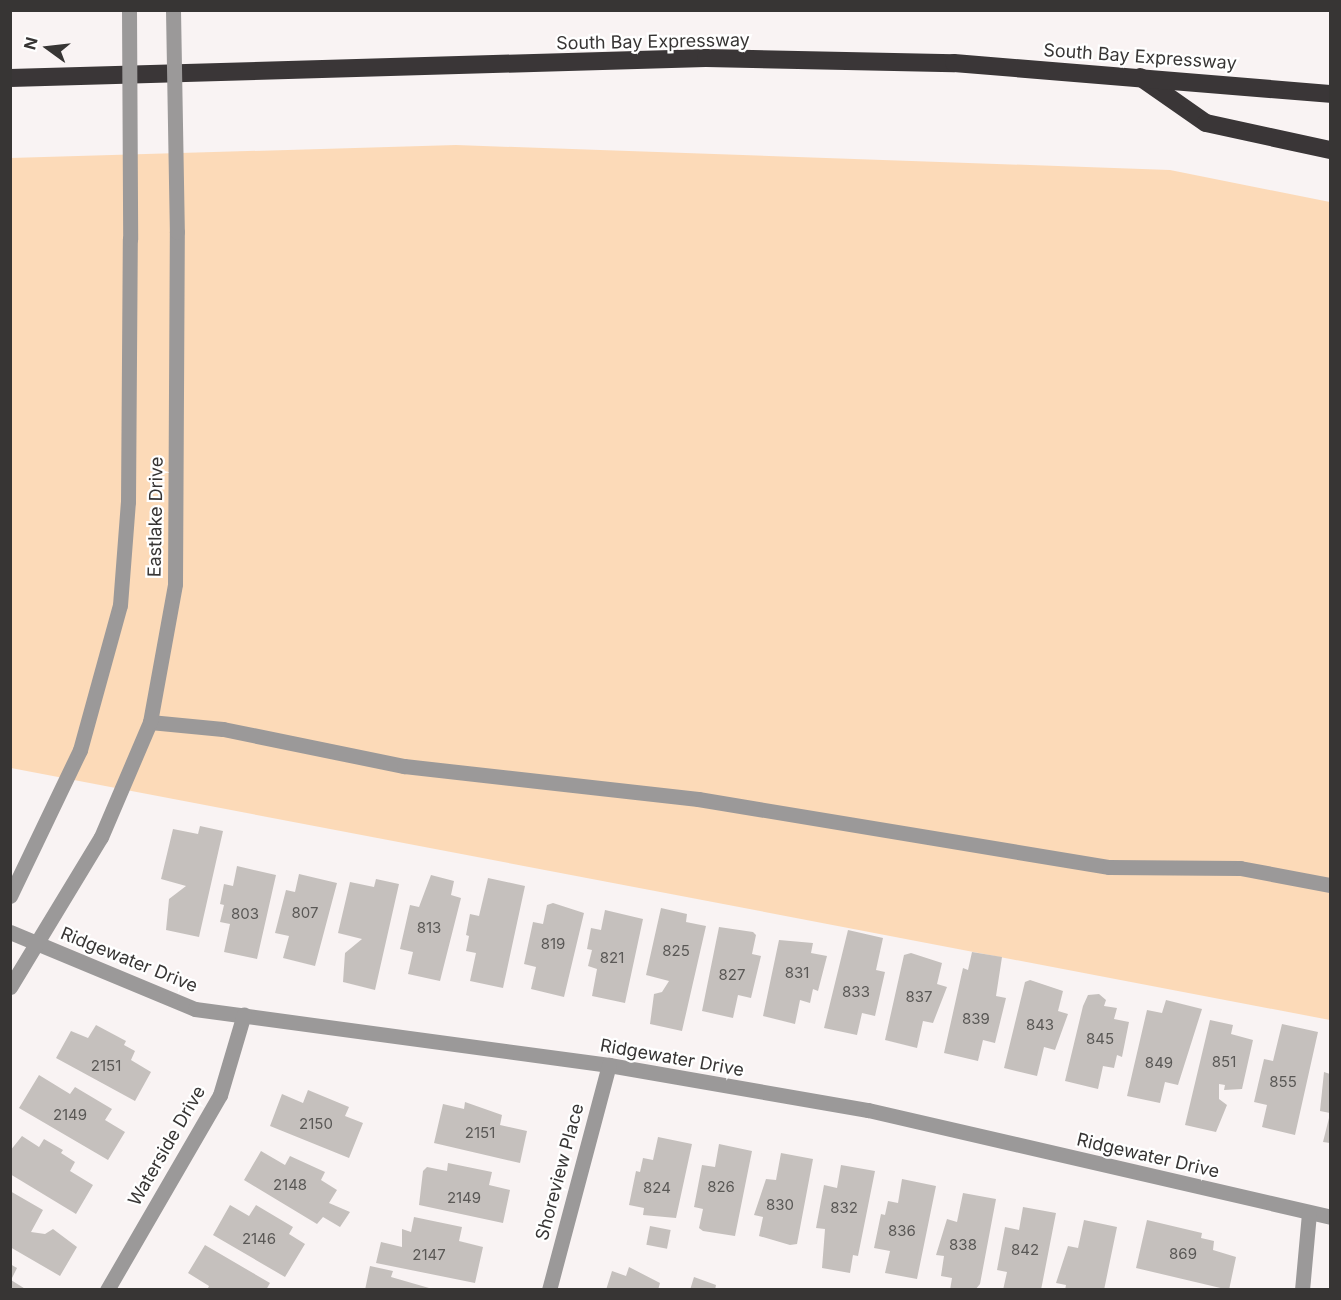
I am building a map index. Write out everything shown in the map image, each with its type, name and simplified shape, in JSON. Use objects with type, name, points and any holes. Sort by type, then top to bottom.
[{"type":"highway","name":"South Bay Expressway","points":[[10,78],[706,58],[954,63],[1138,75],[1330,94]]},
{"type":"highway","points":[[1138,75],[1206,123],[1330,150]]},
{"type":"street","name":"Eastlake Drive","points":[[10,896],[80,750],[120,605],[128,502],[129,10]]},
{"type":"street","name":"Eastlake Drive","points":[[10,987],[39,944],[101,837],[150,722],[175,584],[177,232],[173,10]]},
{"type":"street","points":[[150,722],[223,729],[404,766],[698,799],[1109,867],[1240,868],[1330,885]]},
{"type":"street","name":"Ridgewater Drive","points":[[10,932],[195,1008],[609,1065],[868,1110],[1330,1217]]},
{"type":"street","name":"Waterside Drive","points":[[107,1290],[220,1095],[244,1014]]},
{"type":"street","name":"Shoreview Place","points":[[549,1290],[609,1065]]},
{"type":"street","points":[[1302,1290],[1309,1213]]},
{"type":"shaded area","points":[[456,145],[1170,170],[1330,202],[1330,1020],[11,768],[10,158]]},
{"type":"building","points":[[200,826],[223,831],[199,937],[166,930],[169,899],[186,886],[161,879],[173,829],[198,834]]},
{"type":"building","points":[[237,866],[276,875],[257,959],[224,952],[230,924],[220,922],[224,905],[220,904],[224,884],[233,886]]},
{"type":"building","points":[[299,874],[337,883],[315,966],[283,958],[289,936],[275,933],[286,890],[295,892]]},
{"type":"building","points":[[431,875],[454,881],[451,895],[461,898],[440,981],[408,974],[413,952],[400,949],[410,905],[419,907]]},
{"type":"building","points":[[488,878],[525,886],[503,988],[470,981],[476,953],[466,951],[469,936],[466,935],[470,914],[479,916]]},
{"type":"building","points":[[376,879],[399,884],[375,990],[343,982],[345,953],[362,939],[338,933],[350,882],[374,887]]},
{"type":"building","points":[[553,903],[584,913],[564,997],[531,989],[536,967],[524,964],[533,922],[543,924],[547,905]]},
{"type":"building","points":[[661,908],[687,914],[686,922],[706,926],[682,1031],[650,1024],[654,994],[662,992],[669,981],[646,975]]},
{"type":"building","points":[[605,910],[643,919],[625,1003],[592,996],[597,969],[588,966],[592,950],[587,949],[591,928],[601,930]]},
{"type":"building","points":[[719,927],[753,932],[756,935],[752,954],[761,956],[751,998],[738,995],[733,1018],[702,1011]]},
{"type":"building","points":[[848,930],[883,938],[876,970],[885,972],[875,1016],[862,1013],[857,1035],[824,1028]]},
{"type":"building","points":[[779,940],[813,943],[811,953],[827,956],[818,991],[813,989],[810,1003],[800,1000],[795,1024],[763,1016]]},
{"type":"building","points":[[972,952],[1002,957],[996,996],[1006,998],[995,1043],[983,1040],[978,1061],[944,1053],[963,968],[968,970]]},
{"type":"building","points":[[911,953],[942,963],[937,984],[947,987],[933,1023],[923,1021],[917,1048],[885,1040],[904,955]]},
{"type":"building","points":[[1030,980],[1063,991],[1058,1011],[1068,1014],[1055,1050],[1044,1047],[1037,1076],[1004,1068],[1025,982]]},
{"type":"building","points":[[1099,994],[1106,1000],[1104,1006],[1117,1008],[1114,1019],[1129,1022],[1122,1057],[1117,1055],[1114,1068],[1103,1066],[1098,1089],[1065,1081],[1083,1006],[1088,995]]},
{"type":"building","points":[[1166,1000],[1202,1009],[1178,1085],[1165,1082],[1160,1103],[1127,1096],[1147,1010],[1162,1013]]},
{"type":"building","points":[[1210,1020],[1233,1025],[1231,1034],[1253,1040],[1242,1089],[1224,1090],[1225,1085],[1219,1084],[1219,1099],[1227,1105],[1216,1132],[1185,1125]]},
{"type":"building","points":[[1282,1024],[1318,1032],[1295,1135],[1262,1127],[1267,1105],[1254,1102],[1264,1059],[1273,1061]]},
{"type":"building","points":[[96,1025],[126,1041],[124,1045],[135,1051],[131,1060],[151,1072],[135,1101],[56,1058],[71,1031],[88,1038]]},
{"type":"building","points":[[1324,1072],[1330,1074],[1330,1113],[1320,1111]]},
{"type":"building","points":[[39,1075],[70,1094],[75,1087],[112,1109],[105,1120],[125,1132],[108,1160],[19,1108]]},
{"type":"building","points":[[308,1090],[349,1107],[345,1116],[363,1123],[349,1158],[270,1126],[282,1094],[303,1103]]},
{"type":"building","points":[[465,1102],[502,1115],[500,1125],[527,1131],[520,1163],[434,1143],[443,1104],[464,1109]]},
{"type":"building","points":[[1330,1114],[1330,1143],[1323,1142]]},
{"type":"building","points":[[22,1136],[39,1147],[44,1139],[63,1150],[61,1153],[75,1162],[70,1171],[93,1185],[76,1214],[10,1174],[10,1151]]},
{"type":"building","points":[[658,1137],[692,1144],[676,1218],[643,1215],[644,1208],[629,1205],[636,1171],[640,1172],[643,1158],[653,1160]]},
{"type":"building","points":[[719,1144],[752,1151],[735,1236],[703,1231],[699,1228],[703,1209],[694,1207],[702,1165],[715,1167]]},
{"type":"building","points":[[261,1151],[285,1165],[290,1156],[325,1172],[321,1180],[337,1190],[329,1203],[350,1212],[340,1227],[323,1217],[317,1224],[244,1180]]},
{"type":"building","points":[[781,1153],[813,1159],[797,1244],[790,1245],[759,1236],[763,1217],[754,1215],[766,1179],[776,1180]]},
{"type":"building","points":[[448,1163],[492,1172],[489,1185],[510,1190],[503,1223],[419,1205],[423,1171],[427,1167],[447,1171]]},
{"type":"building","points":[[841,1165],[875,1171],[858,1256],[853,1255],[850,1273],[822,1268],[825,1229],[816,1228],[824,1185],[837,1188]]},
{"type":"building","points":[[902,1179],[936,1186],[917,1279],[885,1273],[890,1251],[874,1248],[881,1214],[885,1215],[888,1201],[898,1203]]},
{"type":"building","points":[[10,1191],[43,1210],[31,1232],[45,1234],[53,1229],[77,1247],[60,1276],[10,1247]]},
{"type":"building","points":[[963,1193],[996,1199],[980,1284],[975,1290],[950,1290],[952,1278],[941,1276],[944,1256],[936,1255],[947,1219],[957,1222]]},
{"type":"building","points":[[230,1205],[249,1216],[256,1205],[293,1227],[289,1234],[305,1244],[285,1277],[213,1235]]},
{"type":"building","points":[[1023,1207],[1056,1213],[1041,1290],[1003,1290],[1007,1272],[997,1270],[1005,1227],[1019,1230]]},
{"type":"building","points":[[414,1217],[462,1227],[459,1241],[483,1247],[475,1283],[376,1263],[381,1242],[402,1247],[402,1229],[411,1232]]},
{"type":"building","points":[[1084,1220],[1117,1227],[1104,1290],[1065,1290],[1066,1285],[1056,1283],[1068,1246],[1078,1248]]},
{"type":"building","points":[[1147,1220],[1202,1233],[1201,1238],[1214,1241],[1213,1250],[1236,1257],[1229,1290],[1136,1268]]},
{"type":"building","points":[[650,1226],[671,1230],[667,1249],[646,1245]]},
{"type":"building","points":[[205,1245],[270,1283],[266,1290],[207,1290],[209,1286],[188,1273]]},
{"type":"building","points":[[10,1264],[17,1268],[11,1280],[27,1290],[10,1290]]},
{"type":"building","points":[[370,1266],[393,1271],[391,1277],[436,1290],[365,1290]]},
{"type":"building","points":[[629,1267],[660,1283],[658,1290],[606,1290],[612,1271],[626,1276]]},
{"type":"building","points":[[694,1277],[716,1285],[715,1290],[690,1290]]}]
